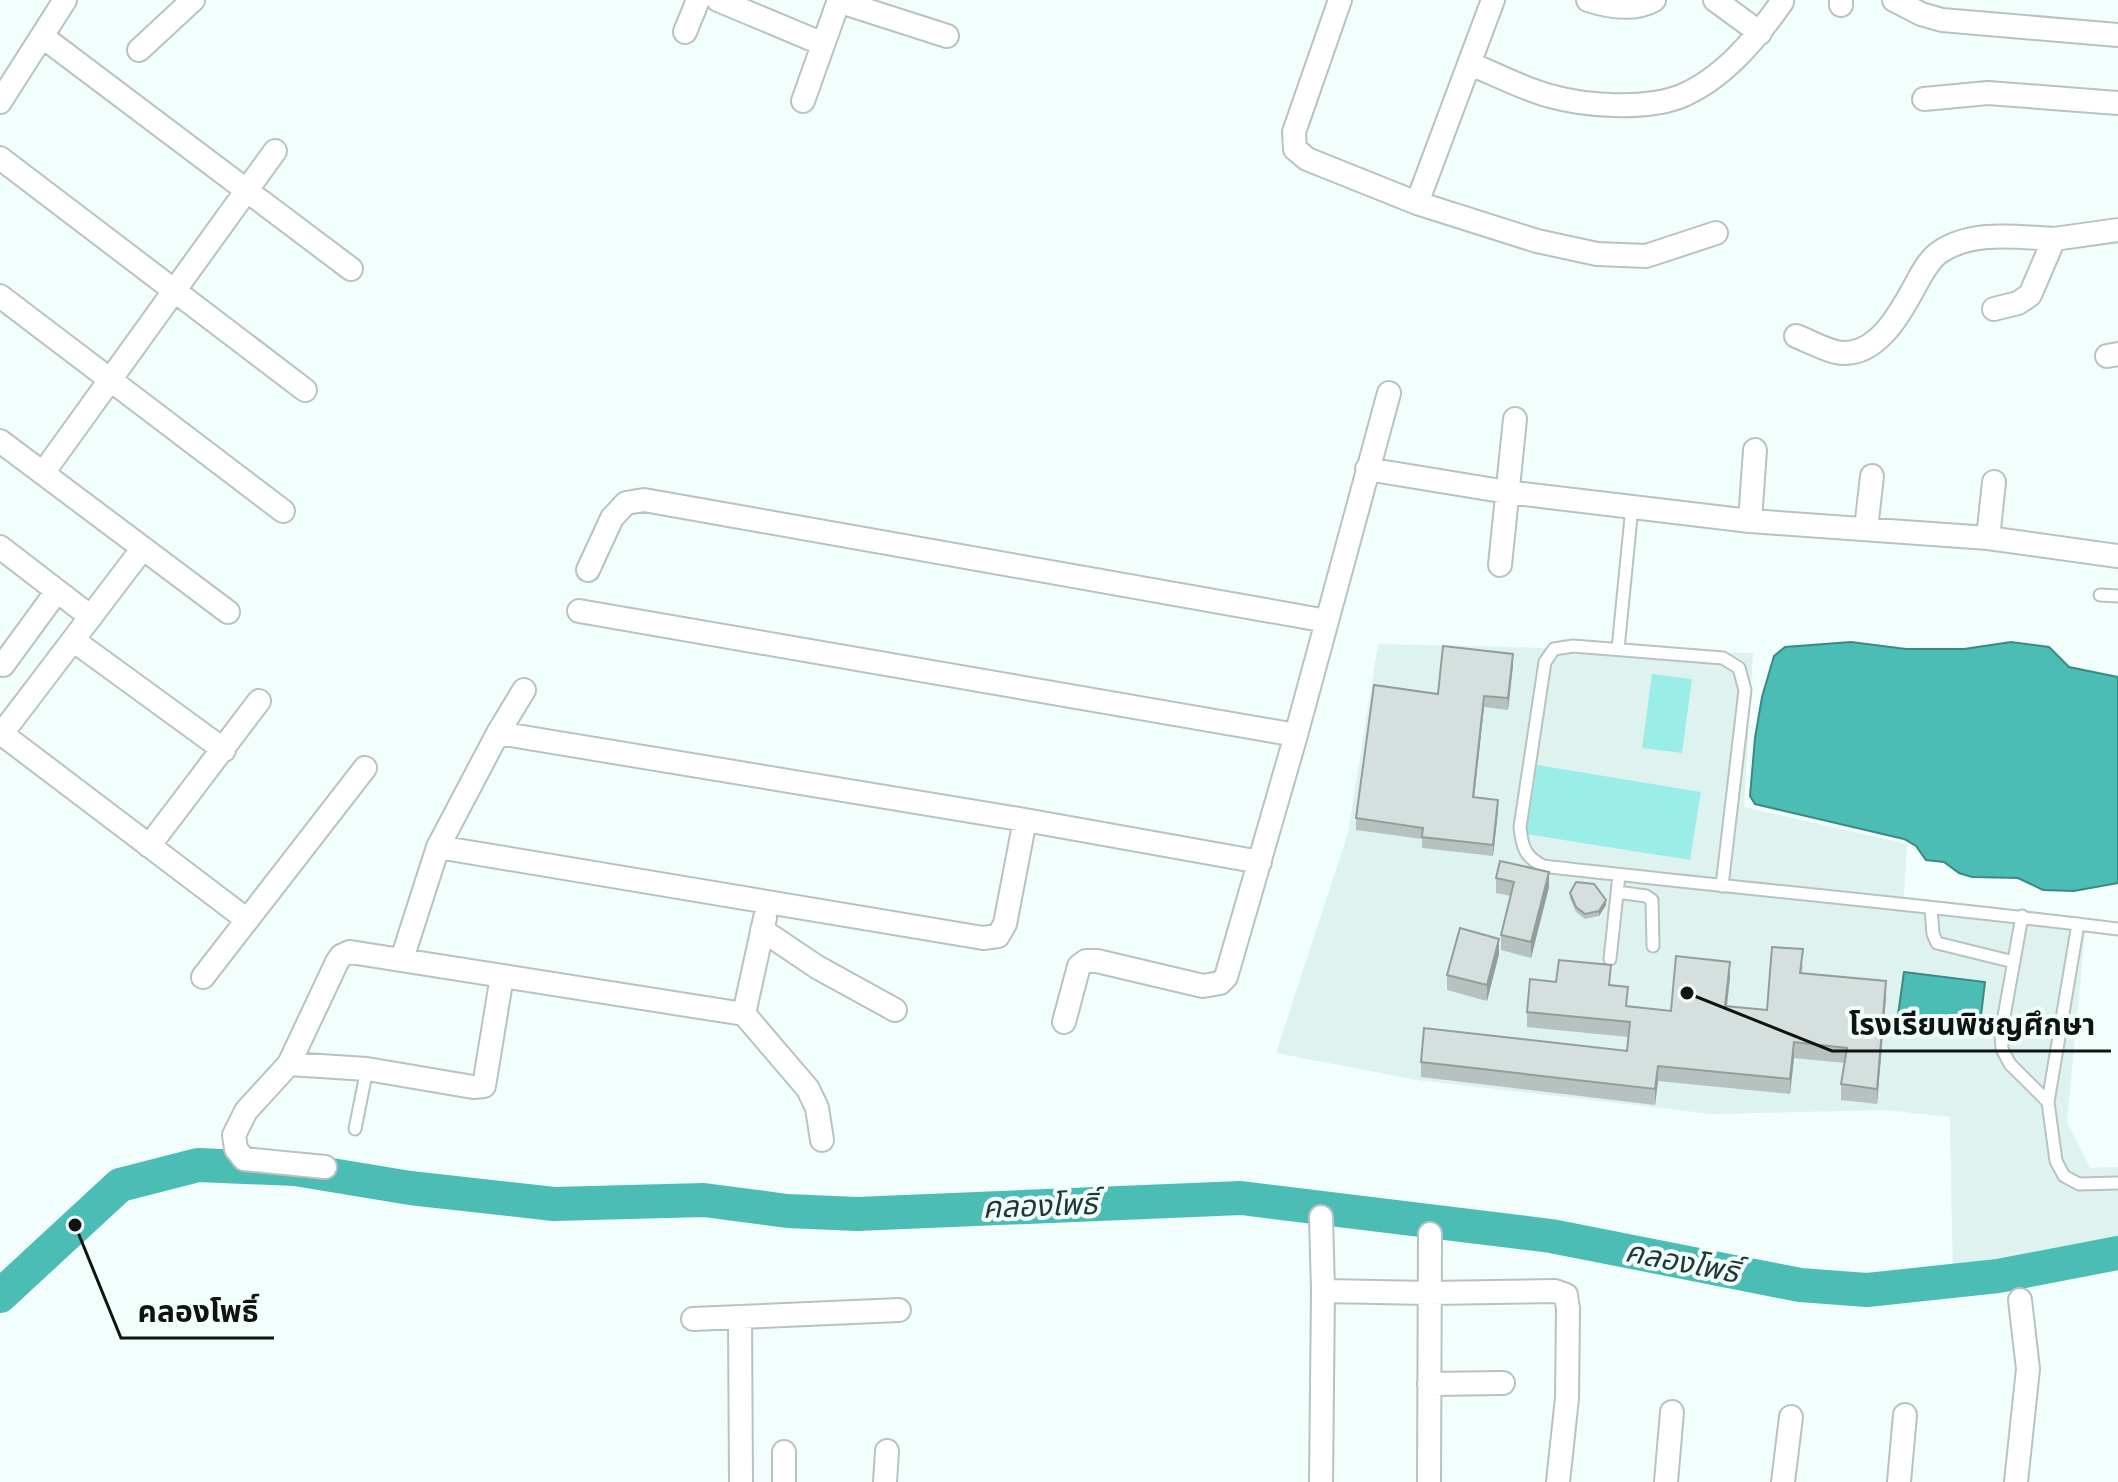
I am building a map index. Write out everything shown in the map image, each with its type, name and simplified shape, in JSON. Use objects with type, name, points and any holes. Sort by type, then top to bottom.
[{"type":"street","points":[[0,102],[65,0]]},
{"type":"street","points":[[139,50],[193,0]]},
{"type":"street","points":[[685,32],[698,0]]},
{"type":"street","points":[[718,0],[823,44]]},
{"type":"street","points":[[803,101],[838,0],[947,36]]},
{"type":"street","points":[[1340,0],[1294,132],[1295,149],[1307,159],[1417,203],[1537,241],[1597,254],[1646,256],[1716,233]]},
{"type":"street","points":[[1417,203],[1493,0]]},
{"type":"street","points":[[1588,0],[1602,5],[1627,7],[1654,0]]},
{"type":"street","points":[[1715,0],[1760,33]]},
{"type":"street","points":[[1894,0],[1921,14],[1942,20],[2118,35]]},
{"type":"street","points":[[1470,64],[1548,96],[1578,102],[1633,105],[1677,98],[1705,83],[1760,33],[1782,2]]},
{"type":"street","points":[[43,37],[351,269]]},
{"type":"street","points":[[1924,99],[1988,93],[2118,103]]},
{"type":"street","points":[[43,473],[275,151]]},
{"type":"street","points":[[0,158],[305,390]]},
{"type":"street","points":[[1796,336],[1836,352],[1855,353],[1874,342],[1897,319],[1936,254],[1952,245],[1991,236],[2054,239],[2118,230]]},
{"type":"street","points":[[1994,309],[2018,303],[2030,295],[2054,239]]},
{"type":"street","points":[[0,296],[283,511]]},
{"type":"street","points":[[1064,1022],[1079,966],[1086,961],[1203,986],[1220,983],[1226,977],[1389,393]]},
{"type":"street","points":[[1500,565],[1515,419]]},
{"type":"street","points":[[0,441],[228,612]]},
{"type":"street","points":[[1750,521],[1755,450]]},
{"type":"street","points":[[1367,469],[1507,492],[1750,521],[1988,538],[2118,556]]},
{"type":"street","points":[[1866,529],[1872,476]]},
{"type":"street","points":[[1988,538],[1994,482]]},
{"type":"street","points":[[588,570],[612,518],[626,503],[644,500],[1327,621]]},
{"type":"street","points":[[0,547],[91,617]]},
{"type":"street","points":[[143,548],[1,735],[246,919]]},
{"type":"street","points":[[3,665],[57,591]]},
{"type":"street","points":[[579,611],[1296,735]]},
{"type":"street","points":[[73,640],[224,750]]},
{"type":"street","points":[[402,959],[438,847],[524,690]]},
{"type":"street","points":[[149,846],[259,701]]},
{"type":"street","points":[[498,733],[1260,862]]},
{"type":"street","points":[[203,977],[365,768]]},
{"type":"street","points":[[438,847],[983,938],[998,936],[1005,924],[1025,820]]},
{"type":"street","points":[[744,1014],[769,902]]},
{"type":"street","points":[[762,930],[817,967],[895,1010]]},
{"type":"street","points":[[325,1167],[244,1159],[236,1149],[234,1135],[246,1111],[289,1064],[341,956],[350,952],[744,1014],[808,1089],[817,1108],[822,1140]]},
{"type":"street","points":[[289,1064],[367,1069],[473,1087],[484,1086],[502,976]]},
{"type":"street","points":[[1321,1217],[1321,1482]]},
{"type":"street","points":[[1429,1482],[1430,1234]]},
{"type":"street","points":[[1323,1291],[1555,1291],[1566,1295],[1567,1398],[1558,1482]]},
{"type":"street","points":[[2016,1482],[2028,1369],[2020,1300]]},
{"type":"street","points":[[693,1319],[899,1310]]},
{"type":"street","points":[[740,1317],[741,1482]]},
{"type":"street","points":[[1429,1384],[1503,1383]]},
{"type":"street","points":[[1666,1482],[1672,1412]]},
{"type":"street","points":[[1899,1482],[1905,1415]]},
{"type":"street","points":[[1783,1482],[1791,1417]]},
{"type":"street","points":[[885,1482],[887,1451]]},
{"type":"street","points":[[784,1452],[784,1482]]},
{"type":"lane","points":[[1618,649],[1632,507]]},
{"type":"lane","points":[[2100,595],[2118,596]]},
{"type":"lane","points":[[1722,886],[1745,690],[1739,668],[1723,658],[1573,646],[1554,649],[1545,662],[1520,827],[1522,844],[1529,859],[1543,866],[1619,875],[1722,886],[1931,908],[2022,916],[2118,929]]},
{"type":"lane","points":[[1610,959],[1619,875]]},
{"type":"lane","points":[[1617,892],[1646,896],[1652,900],[1653,946]]},
{"type":"lane","points":[[1931,908],[1933,934],[1937,943],[2014,962]]},
{"type":"lane","points":[[2022,916],[2001,1033],[2002,1049],[2010,1064],[2048,1102]]},
{"type":"lane","points":[[2078,924],[2048,1102],[2056,1161],[2064,1176],[2079,1184],[2118,1183]]},
{"type":"lane","points":[[355,1129],[367,1069]]},
{"type":"shaded area","points":[[1851,642],[1906,649],[1964,649],[2011,642],[2049,647],[2069,667],[2118,677],[2118,883],[2074,891],[2043,890],[2018,878],[1972,877],[1959,873],[1944,862],[1926,860],[1916,846],[1904,839],[1755,804],[1750,796],[1755,738],[1762,697],[1774,656],[1785,647]]},
{"type":"shaded area","points":[[1378,644],[1753,653],[1744,807],[1907,844],[1903,911],[2085,932],[2067,1122],[2090,1168],[2118,1167],[2118,1252],[1953,1281],[1950,1117],[1885,1110],[1712,1114],[1417,1080],[1276,1053],[1348,833]]},
{"type":"shaded area","points":[[1652,674],[1692,679],[1682,753],[1642,748]]},
{"type":"shaded area","points":[[1537,765],[1701,792],[1690,860],[1526,834]]},
{"type":"shaded area","points":[[1904,972],[1985,982],[1979,1032],[1897,1022]]},
{"type":"building","points":[[1443,646],[1513,654],[1508,698],[1484,696],[1473,797],[1498,800],[1493,845],[1422,837],[1423,828],[1356,818],[1374,685],[1438,694]]},
{"type":"building","points":[[1500,861],[1549,872],[1531,942],[1501,935],[1514,882],[1496,878]]},
{"type":"building","points":[[1576,882],[1594,884],[1606,900],[1599,911],[1585,914],[1576,907],[1570,893]]},
{"type":"building","points":[[1460,928],[1499,939],[1487,985],[1447,975]]},
{"type":"building","points":[[1772,947],[1803,949],[1800,973],[1886,981],[1877,1089],[1841,1084],[1847,1048],[1794,1042],[1790,1079],[1658,1066],[1655,1089],[1421,1062],[1424,1028],[1627,1051],[1630,1022],[1527,1012],[1530,979],[1556,982],[1559,960],[1611,965],[1609,985],[1628,987],[1626,1006],[1671,1011],[1676,956],[1730,962],[1725,1006],[1767,1010]]},
{"type":"waterway","name":"คลองโพธิ์","points":[[0,1296],[120,1185],[198,1165],[295,1169],[410,1188],[554,1204],[704,1200],[787,1211],[857,1214],[1241,1198],[1551,1236],[1800,1285],[1867,1290],[1998,1276],[2118,1253]]},
{"type":"place","name":"โรงเรียนพิชญศึกษา","points":[[1687,993]]},
{"type":"place","name":"คลองโพธิ์","points":[[75,1225]]}]
